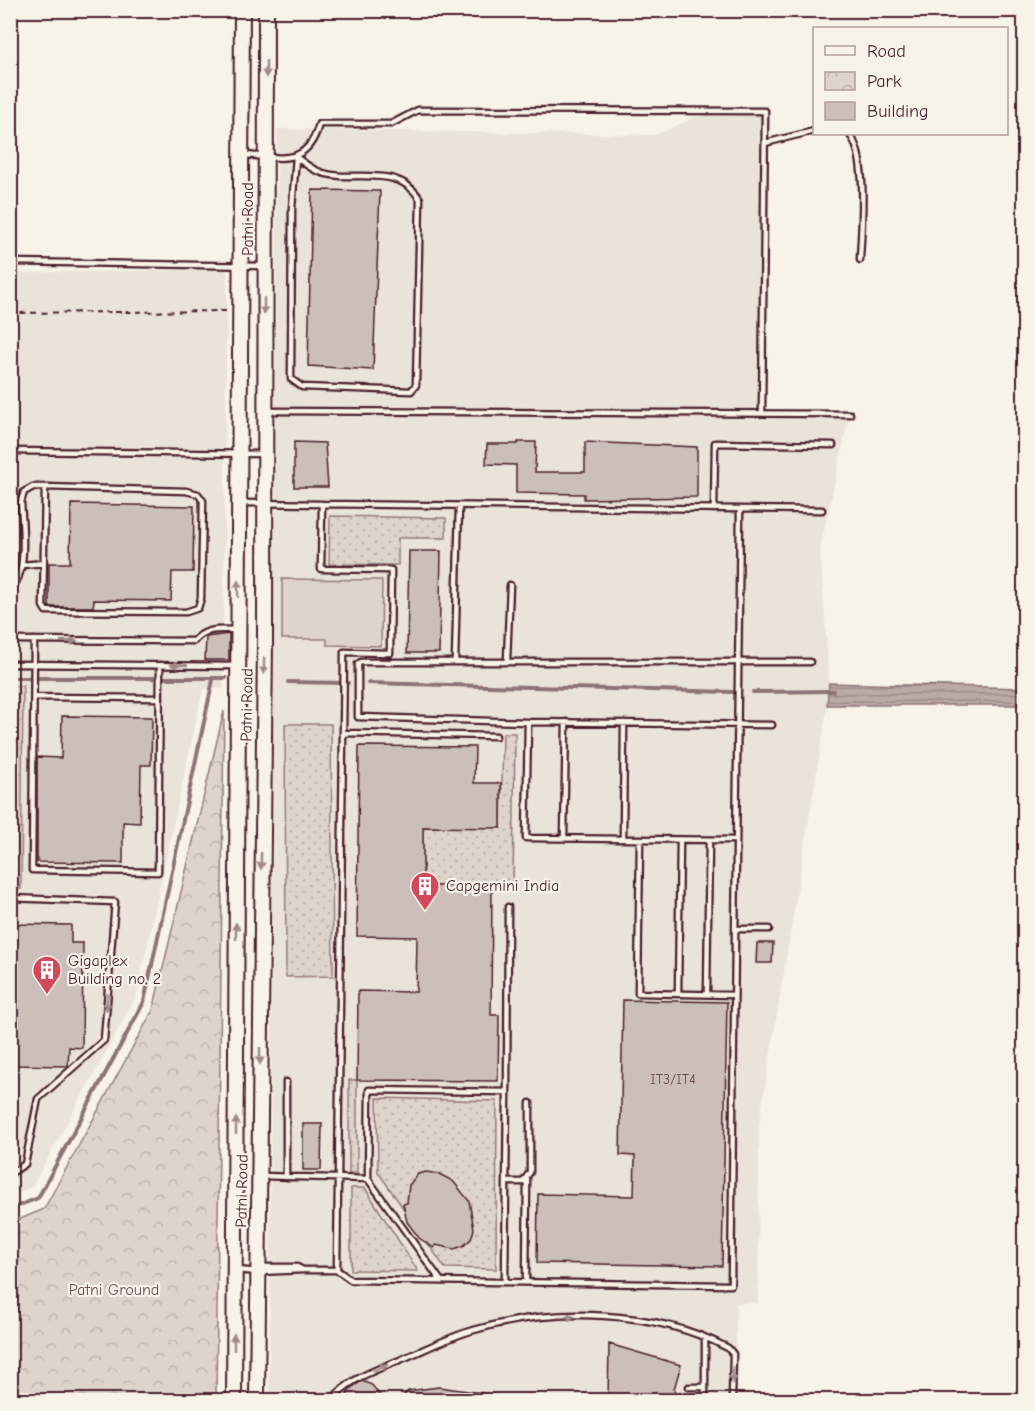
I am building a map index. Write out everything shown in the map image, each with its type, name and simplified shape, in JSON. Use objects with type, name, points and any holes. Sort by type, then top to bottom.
[{"type":"main road","name":"Patni Road","points":[[234,1401],[242,10]]},
{"type":"main road","name":"Patni Road","points":[[257,1401],[265,644],[263,454],[266,10]]},
{"type":"lane","points":[[296,157],[307,150],[315,140],[319,124],[391,124],[418,110],[765,111],[762,413]]},
{"type":"lane","points":[[765,143],[813,132]]},
{"type":"lane","points":[[850,135],[857,148],[861,174],[860,260]]},
{"type":"lane","points":[[241,154],[296,157],[321,173],[384,176],[415,191],[420,199],[416,385],[411,391],[302,387],[291,379],[292,208],[296,157]]},
{"type":"lane","points":[[10,262],[264,267]]},
{"type":"lane","points":[[264,411],[850,414]]},
{"type":"lane","points":[[714,509],[715,443],[833,445]]},
{"type":"lane","points":[[10,451],[263,454]]},
{"type":"lane","points":[[10,589],[16,585],[22,565],[21,502],[24,492],[33,487],[45,487],[198,494],[203,501],[201,598],[198,608],[186,612],[52,613],[46,611],[44,606],[45,487]]},
{"type":"lane","points":[[239,502],[822,510]]},
{"type":"lane","points":[[322,504],[321,569],[391,570],[390,653],[344,652],[337,1270]]},
{"type":"lane","points":[[455,661],[459,506]]},
{"type":"lane","points":[[235,1269],[337,1270],[351,1281],[731,1285],[740,509]]},
{"type":"lane","points":[[22,565],[44,563]]},
{"type":"lane","points":[[507,660],[510,585]]},
{"type":"lane","points":[[10,640],[194,641],[201,632],[209,630],[238,630]]},
{"type":"lane","points":[[34,640],[32,870],[158,872],[160,665]]},
{"type":"lane","points":[[358,717],[358,670],[361,662],[507,660],[810,662]]},
{"type":"lane","points":[[10,664],[237,666]]},
{"type":"lane","points":[[34,697],[160,698]]},
{"type":"lane","points":[[343,714],[358,717],[528,722],[772,725]]},
{"type":"lane","points":[[528,722],[526,838],[736,840]]},
{"type":"lane","points":[[564,838],[566,722]]},
{"type":"lane","points":[[623,839],[624,723]]},
{"type":"lane","points":[[343,733],[496,736]]},
{"type":"lane","points":[[640,839],[638,993],[734,995]]},
{"type":"lane","points":[[678,994],[680,840]]},
{"type":"lane","points":[[707,994],[709,840]]},
{"type":"lane","points":[[10,898],[115,902],[104,1040],[38,1099],[25,1164],[10,1173]]},
{"type":"lane","points":[[505,1282],[508,907]]},
{"type":"lane","points":[[735,929],[769,929]]},
{"type":"lane","points":[[286,1082],[286,1177]]},
{"type":"lane","points":[[441,1281],[368,1179],[369,1090],[507,1092]]},
{"type":"lane","points":[[526,1282],[530,1103]]},
{"type":"lane","points":[[259,1176],[368,1179]]},
{"type":"lane","points":[[506,1182],[523,1182],[527,1179]]},
{"type":"lane","points":[[332,1401],[354,1380],[457,1336],[512,1322],[548,1317],[605,1316],[666,1326],[728,1348],[733,1354],[732,1401]]},
{"type":"lane","points":[[705,1338],[705,1401]]},
{"type":"lane","points":[[689,1387],[705,1387]]},
{"type":"path","points":[[10,312],[240,311]]},
{"type":"shaded area","points":[[765,111],[762,413],[850,414],[820,548],[830,691],[759,1124],[758,1303],[736,1303],[736,1400],[269,1400],[277,129],[656,135],[702,114]]},
{"type":"shaded area","points":[[227,269],[223,689],[203,689],[136,997],[32,1187],[11,1196],[11,273]]},
{"type":"shaded area","points":[[829,683],[1024,688],[1024,705],[827,705]]},
{"type":"green space","points":[[330,516],[446,518],[446,538],[398,538],[398,565],[329,564]]},
{"type":"green space","points":[[282,579],[382,580],[381,646],[327,645],[327,639],[282,639]]},
{"type":"green space","points":[[11,686],[23,686],[21,889],[11,889]]},
{"type":"green space","name":"Patni Ground","points":[[224,711],[216,1400],[11,1400],[11,1223],[44,1209],[153,1010]]},
{"type":"green space","points":[[285,724],[331,724],[333,976],[286,977]]},
{"type":"green space","points":[[503,733],[515,733],[513,887],[423,886],[423,827],[501,827]]},
{"type":"green space","points":[[349,1080],[357,1080],[357,1173],[349,1173]]},
{"type":"green space","points":[[377,1098],[497,1101],[496,1269],[445,1268],[378,1172]]},
{"type":"green space","points":[[351,1188],[365,1188],[418,1271],[351,1270]]},
{"type":"building","points":[[312,190],[380,191],[373,370],[308,366]]},
{"type":"building","points":[[294,442],[325,443],[328,487],[294,487]]},
{"type":"building","points":[[518,442],[536,442],[535,472],[585,472],[585,442],[697,447],[697,497],[584,499],[584,494],[516,493],[516,465],[486,464],[487,444],[518,444]]},
{"type":"building","points":[[71,504],[194,506],[193,572],[172,572],[171,601],[94,600],[93,607],[49,607],[49,563],[70,563]]},
{"type":"building","points":[[409,551],[441,551],[439,653],[407,653]]},
{"type":"building","points":[[229,634],[229,660],[205,660],[206,637]]},
{"type":"building","points":[[62,716],[152,717],[151,765],[141,765],[140,823],[123,822],[123,863],[37,862],[37,757],[61,758]]},
{"type":"building","name":"Capgemini India","points":[[359,746],[475,747],[474,783],[501,783],[501,828],[423,827],[423,886],[492,886],[491,1015],[499,1015],[498,1081],[357,1080],[358,991],[416,992],[417,937],[357,936]]},
{"type":"building","name":"Gigaplex Building no. 2","points":[[10,924],[71,925],[71,943],[83,943],[82,1048],[69,1047],[68,1066],[10,1065]]},
{"type":"building","points":[[757,943],[773,943],[772,963],[756,963]]},
{"type":"building","points":[[623,1000],[727,1002],[722,1266],[537,1263],[538,1194],[634,1196],[635,1156],[620,1155]]},
{"type":"building","points":[[303,1124],[322,1124],[321,1170],[303,1170]]},
{"type":"building","points":[[426,1172],[439,1174],[453,1181],[469,1201],[474,1229],[471,1239],[463,1246],[454,1249],[436,1245],[434,1248],[419,1238],[407,1222],[403,1204],[407,1203],[409,1185],[418,1174]]},
{"type":"building","points":[[609,1344],[681,1365],[674,1389],[678,1401],[608,1401]]},
{"type":"building","points":[[362,1381],[372,1385],[384,1401],[343,1401],[352,1387]]},
{"type":"building","points":[[439,1387],[496,1395],[495,1401],[398,1401],[408,1391]]},
{"type":"waterway","points":[[10,678],[226,678]]},
{"type":"waterway","points":[[10,1209],[38,1198],[144,1002],[213,680]]},
{"type":"waterway","points":[[288,682],[348,683]]},
{"type":"waterway","points":[[368,683],[733,692]]},
{"type":"waterway","points":[[753,692],[833,691]]},
{"type":"place","name":"Capgemini India","points":[[425,912]]},
{"type":"place","name":"Gigaplex Building no. 2","points":[[47,996]]}]
